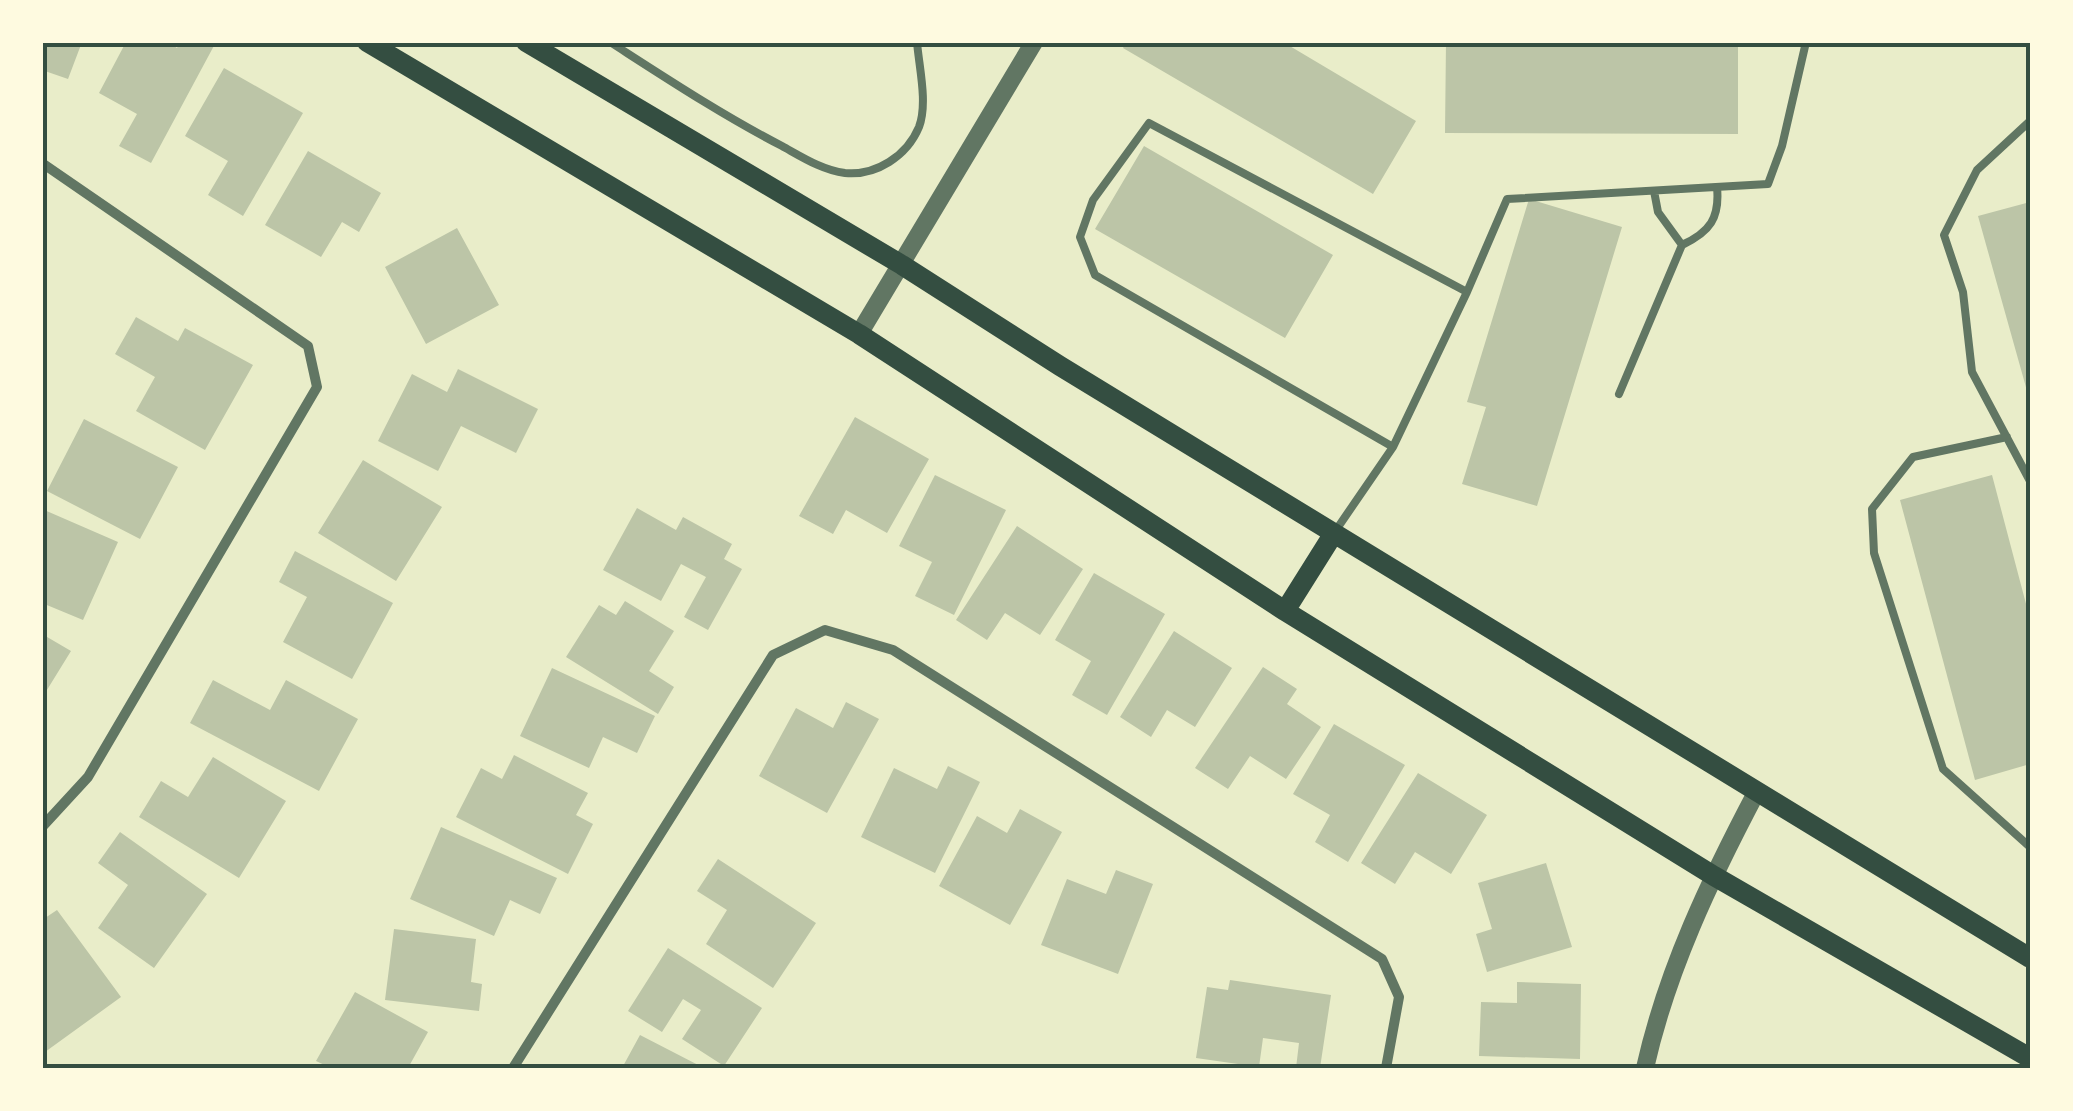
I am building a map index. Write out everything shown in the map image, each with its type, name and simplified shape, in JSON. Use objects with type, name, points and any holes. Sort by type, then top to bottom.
[{"type":"main road","points":[[368,42],[859,334],[1284,611],[1714,876],[2030,1058]]},
{"type":"main road","points":[[526,42],[902,265],[2030,958]]},
{"type":"main road","points":[[1284,611],[1334,533]]},
{"type":"street","points":[[859,334],[1034,42]]},
{"type":"street","points":[[42,163],[308,346],[316,387],[88,777],[42,827]]},
{"type":"street","points":[[513,1068],[773,655],[825,630],[893,650],[1382,959],[1400,997],[1386,1068]]},
{"type":"street","points":[[1644,1068],[1682,946],[1757,791]]},
{"type":"lane","points":[[610,42],[742,125],[824,168],[848,173],[883,167],[904,150],[920,126],[917,42]]},
{"type":"lane","points":[[1334,533],[1393,447],[1508,199],[1768,184],[1782,146],[1806,42]]},
{"type":"lane","points":[[2030,121],[1977,170],[1944,235],[1963,292],[1972,372],[2030,481]]},
{"type":"lane","points":[[1393,447],[1095,275],[1080,238],[1093,200],[1149,123],[1467,292]]},
{"type":"lane","points":[[1619,394],[1682,246],[1699,238],[1714,224],[1717,187]]},
{"type":"lane","points":[[1654,191],[1658,212],[1682,246]]},
{"type":"lane","points":[[2006,437],[1913,457],[1872,509],[1874,553],[1943,769],[2030,847]]},
{"type":"building","points":[[42,42],[82,42],[68,79],[42,70]]},
{"type":"building","points":[[126,42],[168,42],[177,48],[180,42],[216,42],[151,163],[119,146],[137,114],[99,93]]},
{"type":"building","points":[[1126,42],[1283,42],[1416,121],[1373,194],[1123,48]]},
{"type":"building","points":[[1446,42],[1738,42],[1738,134],[1445,133]]},
{"type":"building","points":[[224,68],[303,113],[243,216],[208,195],[228,161],[185,136]]},
{"type":"building","points":[[1144,146],[1333,255],[1285,338],[1095,229]]},
{"type":"building","points":[[308,151],[381,193],[359,232],[342,222],[321,257],[265,225]]},
{"type":"building","points":[[1529,199],[1622,227],[1537,506],[1462,484],[1486,407],[1467,402]]},
{"type":"building","points":[[2030,202],[2030,398],[2029,398],[1978,216]]},
{"type":"building","points":[[457,228],[499,305],[426,344],[385,267]]},
{"type":"building","points":[[136,317],[178,341],[185,328],[253,365],[205,450],[136,411],[155,377],[115,354]]},
{"type":"building","points":[[458,369],[538,409],[516,453],[461,426],[438,471],[378,441],[412,374],[447,392]]},
{"type":"building","points":[[855,417],[929,459],[887,533],[846,510],[833,534],[799,516]]},
{"type":"building","points":[[84,419],[178,467],[140,539],[47,491]]},
{"type":"building","points":[[363,460],[442,507],[396,581],[318,533]]},
{"type":"building","points":[[935,475],[1006,510],[954,615],[915,596],[932,562],[899,546]]},
{"type":"building","points":[[1992,475],[2030,619],[2030,764],[1975,780],[1900,500]]},
{"type":"building","points":[[637,508],[676,530],[683,517],[732,544],[724,559],[742,569],[708,630],[684,617],[706,577],[681,564],[661,601],[603,570]]},
{"type":"building","points":[[42,509],[118,542],[83,620],[42,603]]},
{"type":"building","points":[[1017,526],[1083,569],[1040,635],[1005,613],[987,640],[956,620]]},
{"type":"building","points":[[295,551],[393,603],[352,679],[283,642],[307,597],[279,582]]},
{"type":"building","points":[[1094,573],[1165,614],[1107,715],[1072,695],[1091,661],[1055,640]]},
{"type":"building","points":[[625,601],[674,631],[649,671],[674,687],[658,714],[566,657],[599,605],[616,615]]},
{"type":"building","points":[[1174,631],[1232,668],[1195,727],[1167,710],[1151,737],[1120,717]]},
{"type":"building","points":[[42,634],[71,651],[42,698]]},
{"type":"building","points":[[1263,667],[1297,689],[1287,704],[1321,727],[1286,779],[1250,756],[1228,789],[1195,768]]},
{"type":"building","points":[[552,668],[655,716],[637,753],[603,737],[589,768],[520,736]]},
{"type":"building","points":[[213,680],[270,710],[286,680],[358,719],[319,791],[190,723]]},
{"type":"building","points":[[846,702],[879,719],[827,813],[759,776],[796,708],[833,728]]},
{"type":"building","points":[[1334,724],[1405,765],[1348,862],[1315,842],[1330,815],[1293,794]]},
{"type":"building","points":[[514,755],[588,793],[576,815],[593,824],[568,874],[456,817],[481,768],[502,779]]},
{"type":"building","points":[[213,757],[286,801],[239,878],[139,817],[161,781],[188,797]]},
{"type":"building","points":[[948,766],[980,782],[935,873],[861,837],[894,768],[937,789]]},
{"type":"building","points":[[1418,773],[1487,815],[1451,874],[1415,852],[1395,884],[1361,863]]},
{"type":"building","points":[[1020,809],[1062,832],[1010,925],[939,886],[977,816],[1007,833]]},
{"type":"building","points":[[441,827],[557,878],[540,914],[510,900],[494,936],[410,899]]},
{"type":"building","points":[[120,832],[207,894],[154,968],[98,928],[128,885],[98,863]]},
{"type":"building","points":[[718,859],[816,923],[773,988],[706,944],[727,910],[697,891]]},
{"type":"building","points":[[1546,863],[1572,947],[1487,972],[1476,934],[1492,929],[1478,883]]},
{"type":"building","points":[[1116,870],[1153,884],[1118,974],[1041,945],[1067,879],[1106,894]]},
{"type":"building","points":[[57,910],[121,997],[45,1052],[42,920]]},
{"type":"building","points":[[394,929],[476,939],[471,982],[482,984],[479,1011],[385,1000]]},
{"type":"building","points":[[668,948],[762,1008],[724,1066],[682,1039],[701,1010],[683,999],[662,1032],[628,1011]]},
{"type":"building","points":[[1230,980],[1331,995],[1320,1068],[1296,1068],[1299,1043],[1263,1038],[1259,1067],[1196,1058],[1207,987],[1228,990]]},
{"type":"building","points":[[1517,982],[1581,984],[1580,1059],[1479,1056],[1481,1002],[1517,1003]]},
{"type":"building","points":[[355,992],[428,1032],[408,1068],[331,1068],[316,1061]]},
{"type":"building","points":[[640,1035],[704,1068],[622,1068]]}]
